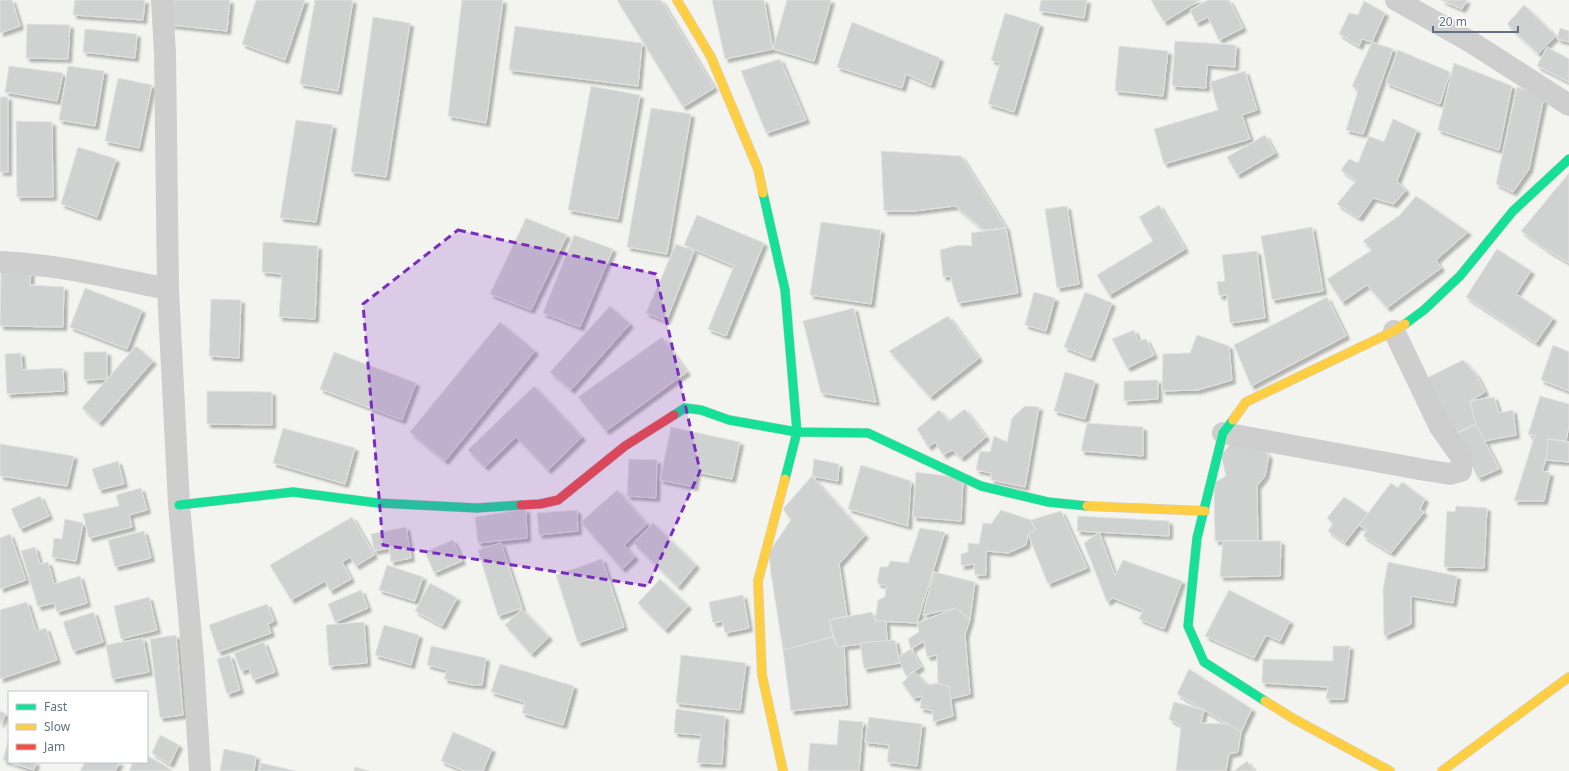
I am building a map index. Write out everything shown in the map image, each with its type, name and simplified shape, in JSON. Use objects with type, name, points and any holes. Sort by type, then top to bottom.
[{"type":"street","points":[[162,0],[165,54],[168,289],[179,505],[193,659],[200,771]]},
{"type":"street","points":[[677,0],[711,57],[758,169],[786,290],[797,432],[758,581],[762,675],[783,771]]},
{"type":"street","points":[[1396,0],[1470,42],[1569,105]]},
{"type":"street","points":[[1390,771],[1294,719],[1204,662],[1188,626],[1197,538],[1205,511],[1223,433],[1246,402],[1394,331],[1424,310],[1460,276],[1513,211],[1569,159]]},
{"type":"street","points":[[0,262],[18,262],[102,275],[168,289]]},
{"type":"street","points":[[1223,433],[1450,474],[1461,471],[1462,458],[1440,427],[1394,331]]},
{"type":"street","points":[[179,505],[293,492],[378,503],[477,508],[540,504],[558,500],[625,446],[685,408],[701,410],[729,420],[797,432],[868,433],[982,486],[1048,502],[1087,506],[1205,511]]},
{"type":"street","points":[[1442,771],[1569,677]]},
{"type":"highlighted area","points":[[458,230],[656,274],[700,471],[648,586],[383,545],[363,304]]},
{"type":"building","points":[[0,0],[12,0],[20,26],[0,33]]},
{"type":"building","points":[[75,0],[145,0],[143,20],[73,15]]},
{"type":"building","points":[[173,0],[230,0],[227,31],[171,25]]},
{"type":"building","points":[[256,0],[305,0],[285,60],[242,44]]},
{"type":"building","points":[[315,0],[353,0],[338,91],[300,84]]},
{"type":"building","points":[[462,0],[503,0],[486,123],[448,116]]},
{"type":"building","points":[[617,0],[661,0],[714,88],[683,107]]},
{"type":"building","points":[[712,0],[764,0],[773,49],[725,59]]},
{"type":"building","points":[[787,0],[831,0],[814,61],[773,49]]},
{"type":"building","points":[[1041,0],[1087,0],[1084,18],[1039,11]]},
{"type":"building","points":[[1151,0],[1200,0],[1164,22]]},
{"type":"building","points":[[1208,0],[1229,0],[1243,28],[1219,40],[1208,17],[1196,23],[1190,10]]},
{"type":"building","points":[[1441,0],[1467,0],[1462,9]]},
{"type":"building","points":[[1364,1],[1385,13],[1372,42],[1362,39],[1359,46],[1339,34],[1349,13],[1358,15]]},
{"type":"building","points":[[1524,5],[1556,36],[1538,54],[1507,24]]},
{"type":"building","points":[[1005,13],[1040,24],[1014,112],[988,104],[1000,63],[991,60]]},
{"type":"building","points":[[373,17],[410,23],[386,177],[351,172]]},
{"type":"building","points":[[852,22],[940,58],[931,85],[906,74],[902,88],[837,67]]},
{"type":"building","points":[[27,24],[70,25],[68,59],[26,58]]},
{"type":"building","points":[[515,26],[642,43],[638,86],[509,70]]},
{"type":"building","points":[[1560,28],[1569,31],[1569,42],[1557,39]]},
{"type":"building","points":[[85,29],[137,34],[135,58],[83,52]]},
{"type":"building","points":[[1175,41],[1236,45],[1235,67],[1207,65],[1206,88],[1172,86]]},
{"type":"building","points":[[1372,42],[1393,49],[1363,134],[1346,130],[1358,91],[1352,86]]},
{"type":"building","points":[[1119,46],[1168,51],[1163,96],[1115,91]]},
{"type":"building","points":[[1547,47],[1569,59],[1569,82],[1537,66]]},
{"type":"building","points":[[1398,50],[1450,72],[1440,104],[1386,83]]},
{"type":"building","points":[[780,59],[806,120],[766,133],[741,71]]},
{"type":"building","points":[[1454,63],[1512,86],[1499,150],[1438,130]]},
{"type":"building","points":[[9,66],[63,73],[57,101],[5,92]]},
{"type":"building","points":[[68,66],[104,71],[95,126],[59,120]]},
{"type":"building","points":[[1245,71],[1257,110],[1242,115],[1250,139],[1164,164],[1154,129],[1218,110],[1210,82]]},
{"type":"building","points":[[118,78],[152,85],[139,148],[105,141]]},
{"type":"building","points":[[591,86],[640,95],[618,219],[568,210]]},
{"type":"building","points":[[1517,87],[1544,97],[1529,169],[1513,192],[1496,184]]},
{"type":"building","points":[[0,97],[8,97],[8,172],[0,172]]},
{"type":"building","points":[[651,108],[691,114],[667,254],[627,247]]},
{"type":"building","points":[[1393,119],[1417,130],[1397,181],[1406,190],[1394,204],[1373,198],[1359,218],[1337,204],[1356,181],[1341,170],[1349,159],[1358,163],[1369,136],[1384,142]]},
{"type":"building","points":[[296,120],[333,125],[316,222],[280,218]]},
{"type":"building","points":[[16,121],[52,122],[53,197],[17,197]]},
{"type":"building","points":[[1265,135],[1275,153],[1237,175],[1227,157]]},
{"type":"building","points":[[78,147],[116,159],[97,217],[61,204]]},
{"type":"building","points":[[881,151],[961,156],[1006,228],[984,230],[955,206],[914,211],[884,211]]},
{"type":"building","points":[[1569,173],[1569,263],[1547,250],[1521,231]]},
{"type":"building","points":[[1416,196],[1468,232],[1436,260],[1441,268],[1387,308],[1367,285],[1342,302],[1327,279],[1372,250],[1363,241],[1400,215]]},
{"type":"building","points":[[1159,205],[1185,249],[1109,295],[1097,275],[1153,241],[1139,217]]},
{"type":"building","points":[[1067,206],[1079,284],[1057,288],[1045,209]]},
{"type":"building","points":[[697,215],[764,243],[726,336],[708,329],[734,266],[684,245]]},
{"type":"building","points":[[526,218],[567,235],[531,310],[490,294]]},
{"type":"building","points":[[821,222],[881,230],[871,304],[810,295]]},
{"type":"building","points":[[1312,227],[1323,291],[1272,300],[1261,236]]},
{"type":"building","points":[[1006,228],[1018,293],[958,303],[950,276],[943,277],[940,250],[958,245],[972,246],[971,233]]},
{"type":"building","points":[[574,235],[613,249],[580,327],[543,313]]},
{"type":"building","points":[[263,242],[318,246],[315,319],[279,317],[282,274],[262,272]]},
{"type":"building","points":[[676,244],[694,251],[666,321],[646,313]]},
{"type":"building","points":[[1497,249],[1531,271],[1516,294],[1553,318],[1536,343],[1466,297]]},
{"type":"building","points":[[1257,251],[1265,318],[1230,323],[1227,295],[1219,296],[1217,282],[1225,281],[1222,255]]},
{"type":"building","points":[[1,269],[31,271],[30,285],[64,287],[63,327],[0,326]]},
{"type":"building","points":[[85,288],[142,310],[127,349],[70,327]]},
{"type":"building","points":[[1034,292],[1055,298],[1046,331],[1025,325]]},
{"type":"building","points":[[1085,292],[1112,303],[1091,358],[1064,347]]},
{"type":"building","points":[[1327,297],[1346,336],[1251,386],[1234,345]]},
{"type":"building","points":[[211,299],[241,300],[239,358],[209,356]]},
{"type":"building","points":[[610,306],[630,324],[571,390],[550,372]]},
{"type":"building","points":[[854,308],[876,402],[821,393],[803,321]]},
{"type":"building","points":[[948,316],[979,358],[930,397],[889,351]]},
{"type":"building","points":[[500,322],[535,351],[445,461],[410,432]]},
{"type":"building","points":[[1134,330],[1138,341],[1146,339],[1154,355],[1127,368],[1112,339]]},
{"type":"building","points":[[1197,335],[1229,346],[1232,380],[1198,390],[1162,391],[1163,354],[1190,353]]},
{"type":"building","points":[[662,337],[687,372],[606,431],[578,397]]},
{"type":"building","points":[[1553,345],[1569,352],[1569,391],[1541,380]]},
{"type":"building","points":[[136,346],[153,361],[99,423],[82,408]]},
{"type":"building","points":[[84,352],[107,352],[107,379],[84,380]]},
{"type":"building","points":[[334,352],[416,383],[402,420],[320,389]]},
{"type":"building","points":[[21,353],[22,370],[63,368],[64,391],[7,394],[5,354]]},
{"type":"building","points":[[1463,360],[1476,374],[1485,392],[1470,401],[1476,424],[1448,436],[1427,378]]},
{"type":"building","points":[[1065,372],[1095,381],[1085,419],[1054,411]]},
{"type":"building","points":[[1158,380],[1158,399],[1124,401],[1124,381]]},
{"type":"building","points":[[534,386],[582,437],[548,470],[516,437],[485,467],[468,450]]},
{"type":"building","points":[[207,391],[272,392],[272,425],[207,424]]},
{"type":"building","points":[[1540,396],[1569,404],[1569,425],[1566,441],[1548,439],[1546,460],[1542,471],[1550,473],[1544,501],[1514,501],[1535,435],[1528,435]]},
{"type":"building","points":[[1494,397],[1499,413],[1513,410],[1516,435],[1484,441],[1476,424],[1470,401]]},
{"type":"building","points":[[1025,406],[1039,407],[1025,487],[991,480],[991,473],[976,470],[980,451],[990,452],[994,436],[1007,442],[1012,418]]},
{"type":"building","points":[[965,409],[986,437],[961,458],[952,450],[943,455],[935,442],[928,447],[917,429],[939,410],[949,421]]},
{"type":"building","points":[[1087,423],[1143,427],[1143,456],[1081,451]]},
{"type":"building","points":[[1476,424],[1499,469],[1478,478],[1456,434]]},
{"type":"building","points":[[671,427],[740,442],[732,479],[697,472],[694,487],[660,480]]},
{"type":"building","points":[[283,428],[355,448],[345,484],[273,463]]},
{"type":"building","points":[[1548,439],[1569,442],[1569,462],[1546,460]]},
{"type":"building","points":[[1234,440],[1256,440],[1269,456],[1265,476],[1257,486],[1258,541],[1215,541],[1214,483],[1226,476],[1221,455]]},
{"type":"building","points":[[0,444],[74,456],[67,486],[0,476]]},
{"type":"building","points":[[629,459],[657,460],[656,498],[627,496]]},
{"type":"building","points":[[814,459],[839,464],[838,481],[812,476]]},
{"type":"building","points":[[118,461],[124,484],[99,490],[92,469]]},
{"type":"building","points":[[861,465],[911,481],[908,526],[848,509]]},
{"type":"building","points":[[916,472],[963,478],[961,521],[913,517]]},
{"type":"building","points":[[812,476],[865,535],[839,564],[847,616],[829,620],[833,637],[783,650],[769,552],[791,520],[783,509]]},
{"type":"building","points":[[1402,482],[1425,499],[1420,509],[1424,512],[1391,553],[1363,536],[1367,530],[1359,525],[1391,483],[1398,488]]},
{"type":"building","points":[[141,488],[147,510],[129,515],[132,527],[89,538],[83,514],[119,506],[116,495]]},
{"type":"building","points":[[617,490],[647,524],[624,545],[635,557],[622,569],[581,522]]},
{"type":"building","points":[[40,496],[49,516],[20,529],[11,509]]},
{"type":"building","points":[[1344,497],[1368,513],[1345,543],[1328,531],[1333,523],[1327,518]]},
{"type":"building","points":[[1456,506],[1487,508],[1484,568],[1444,567],[1447,511],[1455,512]]},
{"type":"building","points":[[526,509],[527,538],[478,543],[475,517]]},
{"type":"building","points":[[577,510],[578,531],[539,535],[537,513]]},
{"type":"building","points":[[1001,510],[1031,520],[1036,530],[1028,534],[1026,545],[1008,553],[986,551],[986,575],[975,575],[974,564],[961,566],[961,554],[968,552],[968,543],[979,544],[983,523],[991,524]]},
{"type":"building","points":[[1061,511],[1087,568],[1048,584],[1028,534],[1036,530],[1031,520]]},
{"type":"building","points":[[1078,516],[1169,521],[1169,536],[1077,531]]},
{"type":"building","points":[[352,517],[374,555],[356,566],[350,557],[342,562],[351,579],[330,591],[325,581],[291,600],[270,565]]},
{"type":"building","points":[[65,519],[83,523],[76,561],[52,557],[54,538],[62,539]]},
{"type":"building","points":[[653,523],[696,565],[678,587],[634,543]]},
{"type":"building","points":[[406,527],[411,558],[391,562],[389,548],[374,551],[371,534]]},
{"type":"building","points":[[920,528],[945,532],[917,623],[875,621],[878,600],[885,597],[886,586],[877,583],[880,567],[888,567],[890,561],[908,563]]},
{"type":"building","points":[[144,531],[151,558],[115,567],[108,540]]},
{"type":"building","points":[[1099,532],[1115,576],[1123,560],[1182,581],[1164,629],[1139,619],[1143,610],[1113,598],[1107,602],[1084,543]]},
{"type":"building","points":[[10,534],[26,580],[0,589],[0,538]]},
{"type":"building","points":[[453,540],[462,561],[434,573],[425,552]]},
{"type":"building","points":[[1223,541],[1281,541],[1280,576],[1220,577]]},
{"type":"building","points":[[501,543],[522,608],[498,616],[478,550]]},
{"type":"building","points":[[35,547],[40,564],[48,562],[54,584],[80,576],[87,603],[57,612],[54,603],[38,607],[21,551]]},
{"type":"building","points":[[602,559],[624,627],[578,643],[556,575]]},
{"type":"building","points":[[1388,562],[1457,576],[1453,603],[1411,596],[1411,624],[1384,636],[1383,589]]},
{"type":"building","points":[[387,565],[423,577],[415,601],[379,590]]},
{"type":"building","points":[[934,572],[975,582],[970,619],[956,608],[923,615]]},
{"type":"building","points":[[660,579],[688,606],[665,630],[638,603]]},
{"type":"building","points":[[430,583],[457,598],[442,626],[415,611]]},
{"type":"building","points":[[361,590],[368,608],[335,622],[328,604]]},
{"type":"building","points":[[1229,590],[1290,621],[1280,641],[1266,635],[1254,658],[1205,636]]},
{"type":"building","points":[[743,595],[749,628],[725,633],[722,621],[713,623],[709,602]]},
{"type":"building","points":[[149,597],[157,630],[121,639],[114,606]]},
{"type":"building","points":[[27,602],[36,631],[46,628],[57,660],[0,679],[0,610]]},
{"type":"building","points":[[267,604],[274,621],[268,624],[271,633],[218,652],[209,625]]},
{"type":"building","points":[[956,608],[970,619],[965,635],[970,694],[950,699],[949,687],[938,683],[937,655],[927,657],[924,641],[911,649],[908,639],[919,632],[917,623]]},
{"type":"building","points":[[522,609],[549,637],[531,654],[505,625]]},
{"type":"building","points":[[94,612],[103,642],[73,651],[63,622]]},
{"type":"building","points":[[872,612],[875,621],[886,621],[887,641],[837,647],[829,620]]},
{"type":"building","points":[[364,622],[367,663],[329,666],[326,625]]},
{"type":"building","points":[[384,625],[419,635],[411,665],[375,655]]},
{"type":"building","points":[[176,635],[183,715],[160,718],[150,639]]},
{"type":"building","points":[[833,637],[837,647],[844,646],[847,705],[791,711],[783,650]]},
{"type":"building","points":[[143,638],[149,672],[112,679],[106,645]]},
{"type":"building","points":[[895,640],[900,663],[864,669],[860,643]]},
{"type":"building","points":[[264,642],[275,672],[253,680],[249,668],[241,671],[234,653]]},
{"type":"building","points":[[431,646],[486,658],[482,685],[472,685],[444,679],[447,670],[427,665]]},
{"type":"building","points":[[1333,646],[1350,646],[1344,699],[1326,699],[1328,687],[1262,683],[1263,659],[1333,661]]},
{"type":"building","points":[[911,649],[921,667],[906,676],[898,657]]},
{"type":"building","points":[[230,655],[240,690],[227,694],[217,659]]},
{"type":"building","points":[[681,655],[746,663],[740,710],[676,703]]},
{"type":"building","points":[[500,664],[574,686],[563,725],[522,713],[525,702],[491,692]]},
{"type":"building","points":[[1189,669],[1252,709],[1241,732],[1177,694]]},
{"type":"building","points":[[914,671],[928,685],[938,683],[949,687],[953,716],[933,722],[933,711],[920,708],[922,696],[913,698],[902,683]]},
{"type":"building","points":[[1174,702],[1204,710],[1201,723],[1228,724],[1241,732],[1238,752],[1229,754],[1226,771],[1176,771],[1181,726],[1169,719]]},
{"type":"building","points":[[676,709],[725,716],[722,764],[697,763],[701,735],[674,733]]},
{"type":"building","points":[[0,711],[6,714],[0,724]]},
{"type":"building","points":[[869,717],[922,724],[917,766],[887,762],[889,745],[865,742]]},
{"type":"building","points":[[839,720],[863,722],[859,771],[808,771],[810,743],[837,745]]},
{"type":"building","points":[[453,732],[492,749],[483,771],[464,771],[441,761]]},
{"type":"building","points":[[160,735],[179,745],[170,764],[152,753]]},
{"type":"building","points":[[8,742],[8,762],[3,760]]},
{"type":"building","points":[[224,749],[256,756],[254,771],[220,771]]},
{"type":"building","points":[[148,757],[172,771],[129,771],[133,763],[148,763]]},
{"type":"building","points":[[1247,761],[1254,771],[1234,771]]},
{"type":"building","points":[[12,763],[36,763],[34,770]]},
{"type":"building","points":[[84,763],[119,763],[115,771],[80,771]]},
{"type":"building","points":[[261,763],[296,771],[259,771]]},
{"type":"building","points":[[355,767],[369,771],[354,771]]},
{"type":"traffic: fast","points":[[1405,324],[1424,310],[1460,276],[1513,211],[1569,159]]},
{"type":"traffic: fast","points":[[763,193],[785,290],[797,432],[785,479]]},
{"type":"traffic: fast","points":[[674,415],[685,408],[701,410],[729,420],[797,432],[868,433],[981,486],[1048,502],[1087,506]]},
{"type":"traffic: fast","points":[[1233,420],[1223,433],[1197,538],[1188,626],[1204,662],[1265,701]]},
{"type":"traffic: fast","points":[[179,505],[293,492],[378,503],[477,508],[521,505]]},
{"type":"traffic: slow","points":[[677,0],[711,57],[758,169],[763,193]]},
{"type":"traffic: slow","points":[[1233,420],[1246,402],[1394,331],[1405,324]]},
{"type":"traffic: slow","points":[[783,771],[762,675],[758,581],[785,479]]},
{"type":"traffic: slow","points":[[1087,506],[1205,511]]},
{"type":"traffic: slow","points":[[1442,771],[1569,677]]},
{"type":"traffic: slow","points":[[1265,701],[1294,719],[1390,771]]},
{"type":"traffic: jam","points":[[521,505],[540,504],[558,500],[625,446],[674,415]]}]
